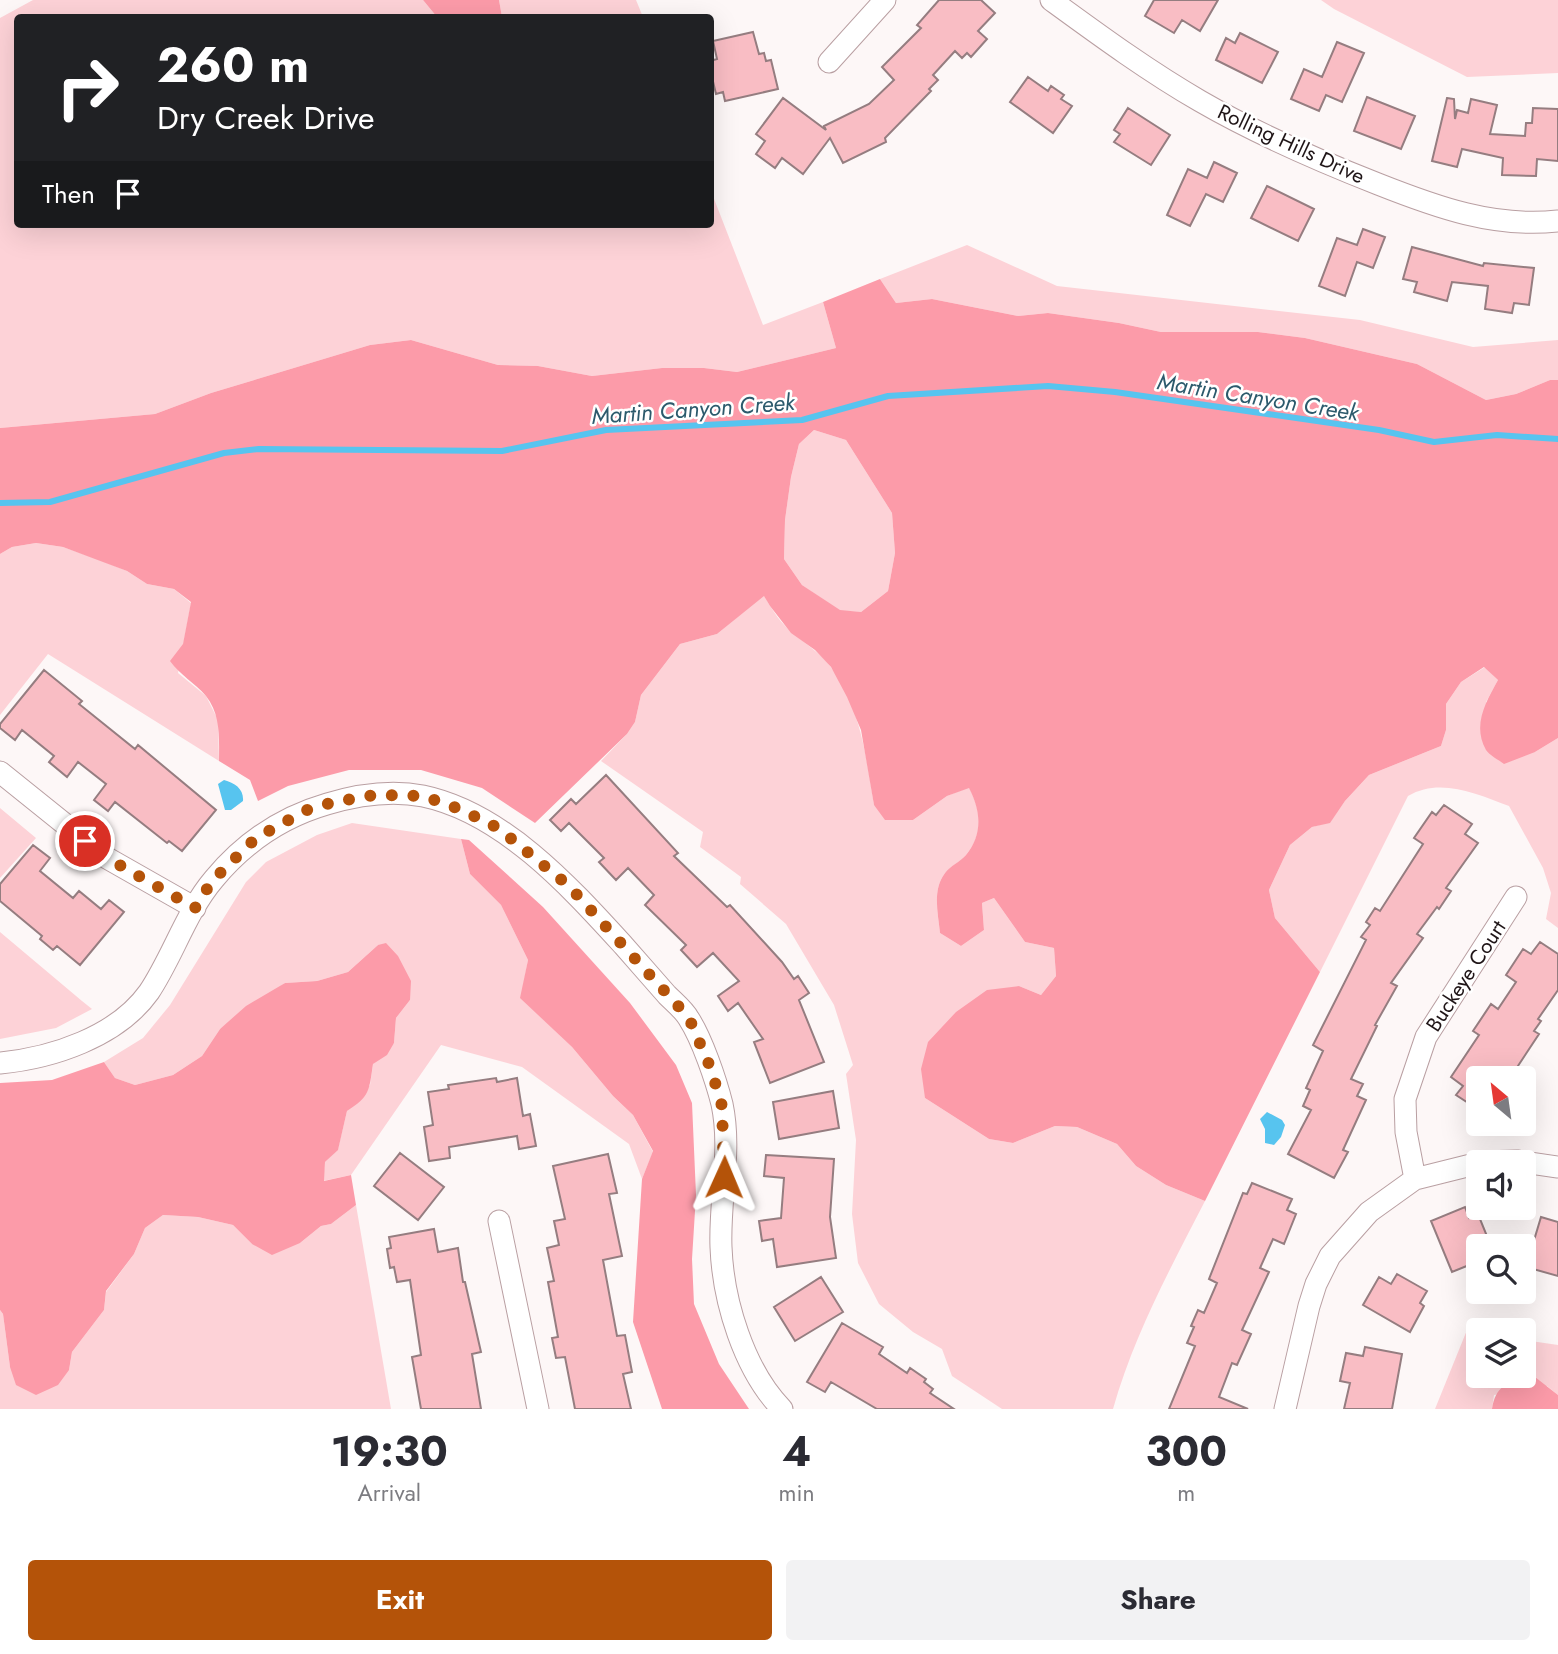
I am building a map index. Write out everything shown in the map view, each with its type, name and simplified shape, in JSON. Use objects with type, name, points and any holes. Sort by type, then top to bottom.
[{"type":"street","points":[[829,62],[885,0]]},
{"type":"street","name":"Rolling Hills Drive","points":[[1051,0],[1200,101],[1305,155],[1436,206],[1497,221],[1558,221]]},
{"type":"street","points":[[0,772],[107,858],[195,908]]},
{"type":"street","points":[[0,1063],[29,1060],[79,1043],[117,1024],[148,993],[212,881],[256,838],[283,822],[307,810],[360,796],[423,796],[462,810],[498,828],[569,886],[689,1018],[711,1069],[722,1106],[725,1153],[721,1247],[726,1291],[750,1362],[774,1401],[782,1409]]},
{"type":"street","name":"Buckeye Court","points":[[1415,1179],[1406,1132],[1405,1099],[1426,1037],[1516,897]]},
{"type":"street","points":[[1536,1164],[1558,1167]]},
{"type":"street","points":[[1285,1409],[1309,1306],[1330,1256],[1369,1212],[1415,1179],[1466,1166]]},
{"type":"street","points":[[499,1221],[538,1409]]},
{"type":"shaded area","points":[[33,0],[423,0],[435,14],[14,14],[14,228],[714,228],[714,199],[763,325],[823,302],[836,348],[737,372],[704,368],[662,368],[592,376],[538,366],[498,365],[411,340],[370,345],[211,393],[155,414],[0,428],[0,18]]},
{"type":"shaded area","points":[[423,0],[499,0],[501,14],[435,14]]},
{"type":"shaded area","points":[[499,0],[636,0],[642,14],[501,14]]},
{"type":"shaded area","points":[[1321,0],[1558,0],[1558,73],[1467,77]]},
{"type":"shaded area","points":[[967,245],[1057,286],[1360,320],[1473,347],[1558,340],[1558,380],[1550,380],[1516,394],[1486,400],[1417,364],[1305,338],[1258,332],[1161,332],[1048,313],[1018,316],[932,299],[896,303],[880,279]]},
{"type":"shaded area","points":[[880,279],[896,303],[932,299],[1018,316],[1048,313],[1161,332],[1258,332],[1305,338],[1417,364],[1486,400],[1516,394],[1550,380],[1558,380],[1558,738],[1535,752],[1504,764],[1487,752],[1482,741],[1480,723],[1485,705],[1498,680],[1484,667],[1461,682],[1446,704],[1446,730],[1441,746],[1369,775],[1345,801],[1330,823],[1312,827],[1290,845],[1269,890],[1275,918],[1320,972],[1205,1201],[1166,1185],[1136,1166],[1117,1144],[1077,1127],[1055,1126],[1013,1143],[989,1139],[925,1098],[921,1069],[928,1042],[956,1012],[987,990],[1019,986],[1041,995],[1056,976],[1054,948],[1025,942],[994,898],[982,903],[984,930],[961,946],[940,933],[938,887],[947,871],[972,847],[978,831],[978,814],[969,788],[947,796],[913,820],[885,820],[874,805],[861,730],[831,667],[815,650],[791,633],[764,596],[717,634],[680,644],[641,695],[635,722],[627,734],[535,823],[482,788],[421,770],[349,770],[288,786],[258,801],[250,780],[219,761],[218,727],[211,703],[170,661],[183,644],[191,602],[174,589],[147,584],[127,571],[63,547],[36,543],[12,547],[0,554],[0,428],[155,414],[211,393],[370,345],[411,340],[498,365],[538,366],[592,376],[662,368],[704,368],[737,372],[836,348],[823,302]],"holes":[[[814,430],[846,440],[892,513],[895,553],[888,591],[861,612],[840,610],[802,585],[784,559],[785,520],[799,444]]]},
{"type":"shaded area","points":[[814,430],[846,440],[892,513],[895,553],[888,591],[861,612],[840,611],[802,585],[784,559],[785,520],[791,477],[799,444]]},
{"type":"shaded area","points":[[36,543],[63,547],[100,560],[127,571],[147,584],[174,589],[191,603],[178,673],[206,696],[218,720],[219,761],[48,654],[0,715],[0,554],[12,547]]},
{"type":"shaded area","points":[[764,595],[781,621],[830,666],[849,699],[861,733],[874,805],[913,820],[947,796],[969,787],[978,813],[978,830],[972,847],[947,871],[938,887],[940,933],[961,946],[984,930],[982,903],[994,898],[1025,942],[1054,948],[1056,976],[1041,995],[1019,986],[925,1098],[989,1139],[1013,1143],[1055,1126],[1077,1127],[1117,1144],[1136,1166],[1166,1185],[1205,1201],[1142,1329],[1113,1409],[1002,1409],[952,1376],[942,1349],[913,1332],[879,1304],[858,1263],[852,1214],[856,1140],[846,1074],[853,1065],[834,1005],[786,924],[740,884],[741,877],[700,847],[703,832],[601,761],[627,734],[635,722],[641,695],[680,644],[717,634]]},
{"type":"shaded area","points":[[1485,667],[1498,680],[1486,702],[1535,752],[1558,738],[1558,928],[1546,919],[1551,893],[1543,868],[1509,806],[1458,789],[1420,790],[1408,796],[1320,972],[1275,918],[1269,890],[1290,845],[1312,827],[1330,822],[1369,775],[1441,746],[1446,730],[1446,704],[1461,682]]},
{"type":"shaded area","points":[[0,808],[36,838],[0,878]]},
{"type":"shaded area","points":[[352,823],[461,839],[470,874],[501,905],[528,960],[521,998],[572,1047],[613,1096],[633,1115],[653,1152],[642,1179],[629,1144],[522,1067],[441,1045],[351,1175],[323,1181],[325,1162],[338,1149],[347,1111],[370,1085],[373,1064],[394,1043],[396,1018],[410,1000],[378,945],[348,972],[317,981],[285,983],[220,1029],[202,1056],[173,1075],[135,1085],[115,1078],[104,1062],[143,1038],[170,1005],[246,882],[266,862],[317,835]]},
{"type":"shaded area","points":[[461,839],[469,840],[543,907],[630,1003],[676,1065],[692,1103],[696,1195],[692,1259],[694,1304],[719,1364],[749,1409],[662,1409],[633,1322],[642,1179],[653,1151],[633,1115],[613,1096],[572,1047],[520,998],[528,960],[501,905],[470,874]]},
{"type":"shaded area","points":[[0,932],[92,1009],[56,1028],[0,1039]]},
{"type":"shaded area","points":[[386,943],[398,956],[411,981],[410,1000],[396,1018],[394,1043],[387,1055],[373,1064],[367,1092],[347,1111],[338,1150],[325,1162],[324,1181],[351,1175],[356,1205],[331,1224],[321,1226],[300,1243],[272,1255],[252,1244],[233,1225],[198,1217],[163,1215],[145,1228],[134,1254],[106,1291],[104,1310],[72,1352],[69,1370],[58,1385],[36,1395],[16,1385],[10,1367],[3,1314],[0,1310],[0,1083],[52,1080],[104,1062],[115,1078],[135,1085],[173,1075],[202,1056],[220,1029],[246,1006],[285,983],[317,981],[348,972],[378,945]]},
{"type":"shaded area","points":[[356,1205],[391,1409],[0,1409],[0,1310],[3,1314],[10,1367],[69,1370],[72,1352],[104,1310],[106,1292],[134,1254],[145,1228],[163,1215],[198,1217],[233,1225],[252,1244],[300,1243],[321,1226],[331,1224]]},
{"type":"shaded area","points":[[1466,1332],[1466,1388],[1535,1388],[1494,1395],[1492,1409],[1435,1409]]},
{"type":"shaded area","points":[[1536,1342],[1558,1345],[1558,1395],[1547,1386],[1536,1388]]},
{"type":"shaded area","points":[[1536,1378],[1558,1395],[1558,1409],[1492,1409],[1501,1389],[1536,1388]]},
{"type":"water","points":[[224,780],[238,787],[243,797],[243,801],[231,810],[225,810],[218,784]]},
{"type":"water","points":[[1267,1112],[1282,1120],[1285,1125],[1281,1137],[1274,1145],[1265,1143],[1265,1129],[1260,1119]]},
{"type":"building","points":[[939,0],[981,0],[995,13],[978,31],[987,39],[971,57],[967,53],[962,58],[955,51],[933,75],[938,80],[929,89],[931,91],[885,138],[886,142],[843,163],[830,138],[803,174],[782,158],[775,168],[756,154],[765,141],[756,134],[783,98],[826,130],[824,126],[869,104],[894,80],[882,67],[921,28],[917,25]]},
{"type":"building","points":[[1154,0],[1218,0],[1200,31],[1182,20],[1174,33],[1145,16]]},
{"type":"building","points":[[753,32],[759,54],[764,53],[766,61],[771,60],[778,89],[725,101],[723,92],[716,94],[714,86],[714,60],[717,59],[714,41]]},
{"type":"building","points":[[1240,33],[1278,52],[1262,83],[1216,60],[1226,38],[1235,43]]},
{"type":"building","points":[[1337,42],[1364,53],[1342,102],[1326,95],[1319,111],[1291,99],[1304,69],[1322,77]]},
{"type":"building","points":[[1028,77],[1048,91],[1051,86],[1064,95],[1061,99],[1072,106],[1053,133],[1010,102]]},
{"type":"building","points":[[1367,97],[1415,116],[1401,149],[1354,131]]},
{"type":"building","points":[[1447,98],[1454,99],[1455,119],[1457,110],[1468,113],[1471,99],[1497,105],[1490,134],[1525,136],[1526,123],[1532,123],[1533,108],[1558,109],[1558,161],[1537,159],[1536,176],[1502,175],[1503,158],[1462,149],[1457,167],[1432,161]]},
{"type":"building","points":[[1128,108],[1170,135],[1151,165],[1114,142],[1120,134],[1114,130]]},
{"type":"building","points":[[1214,162],[1237,173],[1223,202],[1206,194],[1190,226],[1167,215],[1188,169],[1207,178]]},
{"type":"building","points":[[1267,186],[1314,209],[1298,241],[1251,218]]},
{"type":"building","points":[[1363,229],[1385,237],[1373,268],[1357,262],[1345,296],[1319,286],[1337,238],[1357,245]]},
{"type":"building","points":[[1412,247],[1483,266],[1484,263],[1534,268],[1529,305],[1514,303],[1512,313],[1485,309],[1488,286],[1452,282],[1447,301],[1414,292],[1417,282],[1403,279]]},
{"type":"building","points":[[44,670],[82,701],[79,704],[135,749],[138,745],[216,810],[182,851],[169,841],[167,843],[115,802],[108,811],[94,800],[106,784],[78,762],[67,777],[49,762],[54,756],[22,730],[15,740],[0,728],[0,724]]},
{"type":"building","points":[[606,775],[678,853],[674,856],[727,907],[730,905],[794,979],[798,976],[809,993],[799,1000],[824,1062],[770,1083],[754,1042],[763,1039],[738,1003],[728,1011],[718,996],[739,981],[713,953],[697,967],[681,950],[686,945],[645,905],[654,895],[628,868],[616,880],[599,862],[604,858],[569,823],[561,831],[550,820],[571,799],[576,804]]},
{"type":"building","points":[[1444,805],[1472,824],[1465,834],[1478,843],[1446,888],[1451,891],[1439,909],[1437,907],[1417,934],[1423,938],[1391,983],[1397,986],[1375,1025],[1377,1026],[1351,1079],[1363,1084],[1357,1096],[1366,1100],[1343,1150],[1348,1152],[1334,1178],[1288,1154],[1311,1110],[1303,1106],[1310,1090],[1306,1088],[1323,1051],[1313,1045],[1366,940],[1361,937],[1370,925],[1366,922],[1375,908],[1380,911],[1423,844],[1414,838],[1432,812],[1436,815]]},
{"type":"building","points":[[33,845],[50,858],[40,871],[73,898],[79,891],[101,909],[109,900],[124,912],[80,965],[57,946],[53,950],[40,939],[42,936],[0,901],[0,884]]},
{"type":"building","points":[[1540,942],[1558,954],[1558,990],[1538,1019],[1541,1021],[1534,1031],[1539,1034],[1518,1066],[1466,1066],[1466,1102],[1456,1095],[1463,1086],[1451,1077],[1479,1035],[1473,1031],[1491,1004],[1498,1009],[1516,982],[1506,975],[1523,949],[1531,954]]},
{"type":"building","points":[[496,1078],[497,1082],[517,1078],[523,1116],[530,1114],[536,1146],[519,1149],[517,1136],[449,1147],[450,1158],[429,1161],[424,1127],[433,1125],[428,1092],[449,1089],[448,1085]]},
{"type":"building","points":[[833,1091],[839,1128],[779,1139],[773,1102]]},
{"type":"building","points":[[400,1153],[444,1187],[418,1220],[374,1186]]},
{"type":"building","points":[[608,1154],[617,1193],[609,1194],[622,1256],[603,1260],[617,1336],[625,1335],[632,1372],[623,1374],[631,1409],[575,1409],[565,1357],[556,1358],[552,1338],[558,1337],[548,1282],[554,1281],[547,1248],[559,1245],[554,1221],[565,1219],[553,1166]]},
{"type":"building","points":[[766,1155],[834,1159],[830,1217],[836,1258],[777,1267],[773,1239],[762,1241],[759,1221],[781,1218],[784,1178],[764,1176]]},
{"type":"building","points":[[1252,1183],[1292,1199],[1287,1210],[1296,1214],[1284,1244],[1273,1239],[1260,1268],[1269,1272],[1242,1330],[1251,1334],[1237,1365],[1232,1363],[1219,1397],[1248,1409],[1169,1409],[1195,1346],[1187,1343],[1194,1327],[1191,1326],[1198,1310],[1204,1313],[1217,1283],[1209,1279],[1243,1193],[1247,1194]]},
{"type":"building","points":[[1465,1207],[1466,1220],[1480,1220],[1486,1234],[1466,1234],[1466,1266],[1452,1272],[1431,1221]]},
{"type":"building","points":[[1541,1217],[1558,1222],[1558,1276],[1536,1270],[1536,1234]]},
{"type":"building","points":[[434,1229],[438,1252],[458,1248],[463,1282],[481,1352],[472,1354],[481,1409],[421,1409],[412,1357],[421,1355],[410,1280],[397,1282],[394,1267],[390,1268],[387,1249],[391,1248],[389,1237]]},
{"type":"building","points":[[1397,1274],[1427,1291],[1420,1303],[1424,1306],[1410,1332],[1363,1305],[1379,1277],[1391,1284]]},
{"type":"building","points":[[821,1277],[843,1312],[795,1341],[774,1307]]},
{"type":"building","points":[[842,1323],[883,1347],[879,1354],[907,1373],[910,1368],[926,1379],[924,1382],[933,1389],[930,1393],[954,1409],[877,1409],[831,1382],[825,1392],[807,1382]]},
{"type":"building","points":[[1365,1347],[1402,1354],[1392,1409],[1344,1409],[1350,1383],[1340,1381],[1346,1353],[1363,1356]]},
{"type":"waterway","name":"Martin Canyon Creek","points":[[0,503],[50,502],[224,453],[259,449],[502,451],[606,430],[802,420],[888,396],[1048,386],[1115,392],[1379,430],[1434,442],[1497,435],[1558,439]]},
{"type":"route","points":[[85,841],[107,858],[195,908],[212,881],[256,838],[307,810],[334,802],[360,796],[423,796],[462,810],[498,828],[569,886],[689,1018],[711,1069],[722,1106],[724,1177]]}]
